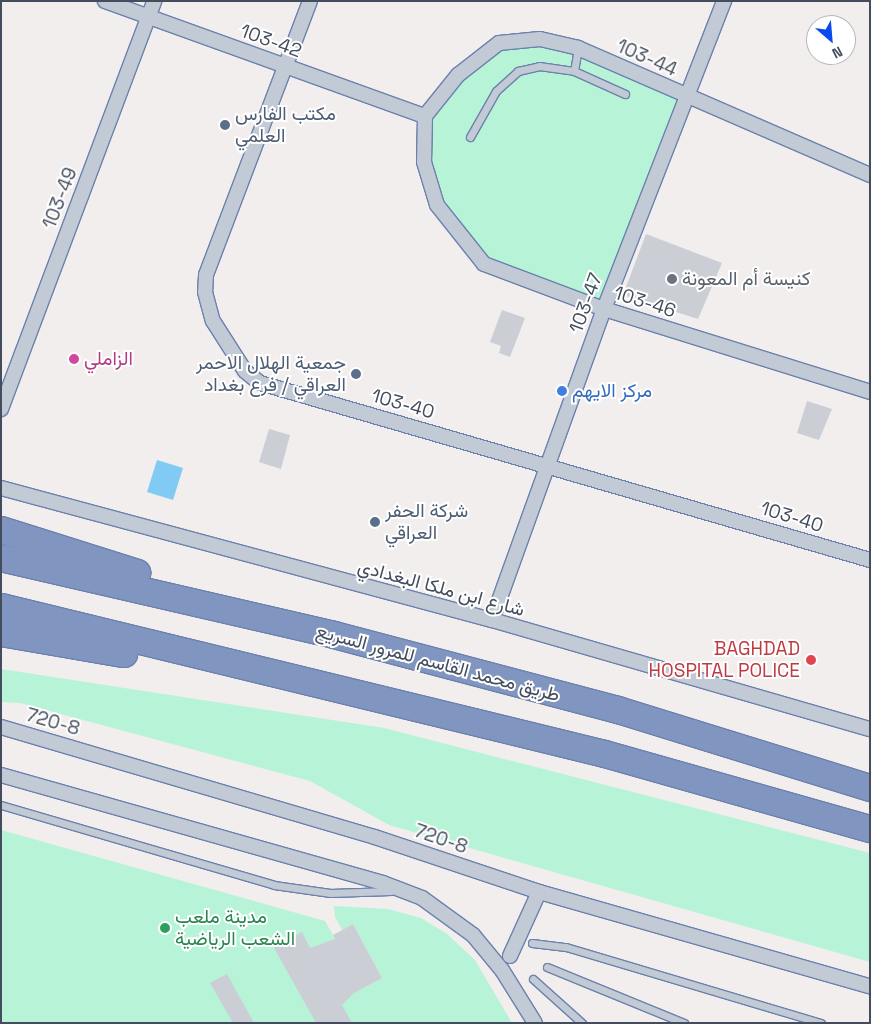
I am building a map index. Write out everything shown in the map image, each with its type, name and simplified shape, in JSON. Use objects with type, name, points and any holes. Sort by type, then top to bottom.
[{"type":"highway","points":[[1,530],[334,635]]},
{"type":"highway","name":"طريق محمد القاسم للمرور السريع","points":[[1,558],[334,635],[618,710],[870,788]]},
{"type":"highway","points":[[1,607],[605,754],[870,829]]},
{"type":"highway","points":[[1,633],[324,687]]},
{"type":"street","name":"103-42","points":[[105,1],[425,116]]},
{"type":"street","name":"103-49","points":[[1,409],[154,1]]},
{"type":"street","name":"103-40","points":[[310,1],[206,275],[207,306],[235,357],[260,383],[548,465],[870,560]]},
{"type":"street","name":"103-47","points":[[492,620],[604,309],[685,95],[724,1]]},
{"type":"street","name":"103-44","points":[[425,116],[458,76],[499,43],[540,39],[578,48],[870,175]]},
{"type":"street","name":"103-46","points":[[425,116],[424,162],[437,205],[484,264],[604,309],[870,392]]},
{"type":"street","name":"شارع ابن ملكا البغدادي","points":[[1,488],[492,620],[870,730]]},
{"type":"street","name":"720-8","points":[[1,727],[375,837],[539,892],[870,986]]},
{"type":"street","points":[[1,774],[406,891],[457,920],[502,970],[535,1023]]},
{"type":"street","points":[[510,956],[539,892]]},
{"type":"lane","points":[[574,70],[578,48]]},
{"type":"lane","points":[[470,137],[496,91],[518,71],[539,66],[574,70],[625,94]]},
{"type":"lane","points":[[1,805],[274,885],[330,893],[406,891]]},
{"type":"lane","points":[[532,943],[566,947],[808,1021],[821,1023]]},
{"type":"lane","points":[[547,966],[684,1023]]},
{"type":"lane","points":[[533,979],[582,1023]]},
{"type":"green space","points":[[492,41],[578,48],[685,95],[601,299],[555,291],[484,264],[437,205],[424,162],[425,116]]},
{"type":"green space","points":[[1,669],[384,728],[870,853],[870,962],[389,825],[310,781],[20,703],[1,702]]},
{"type":"green space","name":"مدينة ملعب الشعب الرياضية","points":[[1,830],[325,921],[363,988],[382,978],[353,924],[342,930],[335,917],[334,906],[388,909],[421,918],[447,934],[475,960],[512,1023],[1,1023]]},
{"type":"water","points":[[157,460],[183,468],[173,500],[147,492]]},
{"type":"building","name":"كنيسة أم المعونة","points":[[646,234],[722,263],[698,319],[623,295]]},
{"type":"building","points":[[502,310],[525,318],[510,357],[499,353],[501,346],[490,342]]},
{"type":"building","points":[[807,401],[832,409],[819,440],[797,433]]},
{"type":"building","points":[[269,429],[290,435],[281,469],[259,462]]},
{"type":"building","points":[[353,924],[382,978],[354,993],[342,1005],[352,1023],[316,1023],[274,948],[302,932],[310,948],[335,939],[333,935]]},
{"type":"building","points":[[227,974],[254,1023],[233,1023],[210,983]]},
{"type":"place","name":"مكتب الفارس العلمي","points":[[225,125]]},
{"type":"place","name":"كنيسة أم المعونة","points":[[672,279]]},
{"type":"place","name":"الزاملي","points":[[74,359]]},
{"type":"place","name":"جمعية الهلال الاحمر العراقي / فرع بغداد","points":[[356,374]]},
{"type":"place","name":"مركز الايهم","points":[[562,391]]},
{"type":"place","name":"شركة الحفر العراقي","points":[[375,522]]},
{"type":"place","name":"BAGHDAD HOSPITAL POLICE","points":[[811,660]]},
{"type":"place","name":"مدينة ملعب الشعب الرياضية","points":[[165,928]]}]
